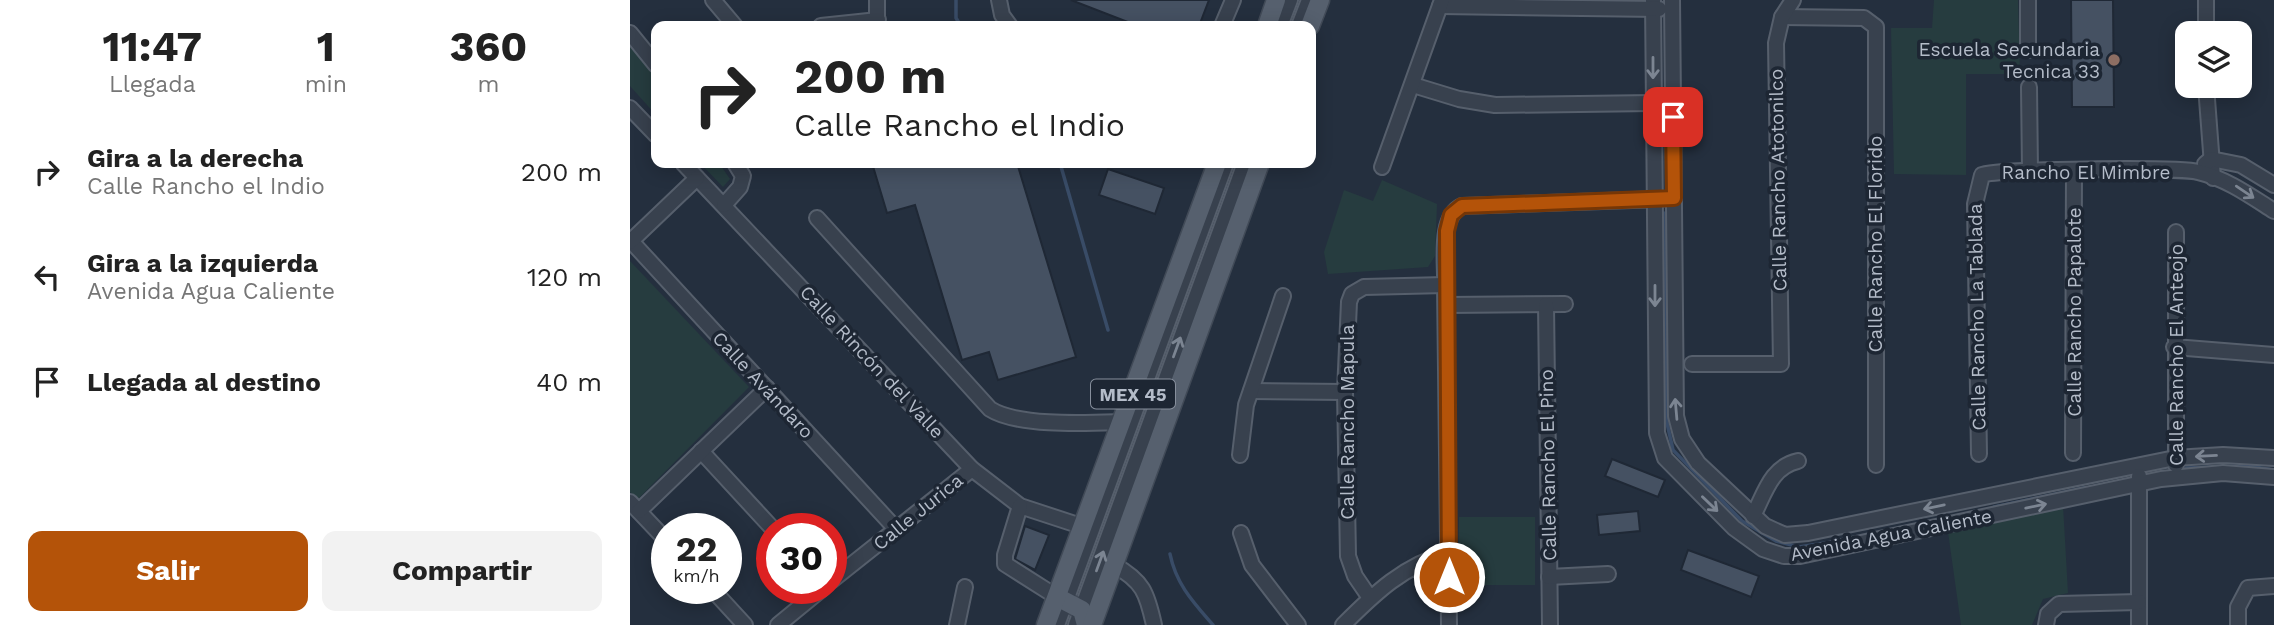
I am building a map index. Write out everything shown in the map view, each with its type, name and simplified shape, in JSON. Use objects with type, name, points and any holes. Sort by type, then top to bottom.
[{"type":"main road","points":[[1269,21],[1276,0]]},
{"type":"main road","points":[[1312,21],[1320,0]]},
{"type":"main road","name":"MEX 45","points":[[1076,614],[1084,527],[1215,168]]},
{"type":"main road","name":"MEX 45","points":[[1046,625],[1076,614],[1114,565],[1257,168]]},
{"type":"street","points":[[713,0],[731,21]]},
{"type":"street","points":[[877,0],[877,21]]},
{"type":"street","points":[[999,0],[1002,15],[1006,21]]},
{"type":"street","points":[[1224,21],[1233,0]]},
{"type":"street","points":[[1282,21],[1290,0]]},
{"type":"street","points":[[1301,21],[1309,0]]},
{"type":"street","name":"Calle Rancho Atotonilco","points":[[1692,364],[1781,363],[1776,43],[1782,17],[1793,0]]},
{"type":"street","points":[[2028,0],[2028,50]]},
{"type":"street","points":[[2206,0],[2206,21]]},
{"type":"street","points":[[1382,167],[1441,3],[1672,4]]},
{"type":"street","name":"Avenida Agua Caliente","points":[[1672,4],[1675,386],[1679,428],[1698,463],[1753,516],[1776,533],[1797,535],[2175,458],[2223,455],[2274,458]]},
{"type":"street","name":"Avenida Agua Caliente","points":[[1653,5],[1657,433],[1665,458],[1746,538],[1763,550],[1784,556],[1820,552],[2176,477],[2223,473],[2274,477]]},
{"type":"street","name":"Calle Rancho El Florido","points":[[1782,17],[1864,18],[1874,23],[1876,465]]},
{"type":"street","points":[[630,33],[651,59]]},
{"type":"street","points":[[1413,85],[1459,99],[1495,105],[1654,103]]},
{"type":"street","points":[[2029,87],[2030,171]]},
{"type":"street","points":[[2207,98],[2213,177]]},
{"type":"street","points":[[630,108],[651,130]]},
{"type":"street","points":[[2211,159],[2241,165],[2274,185]]},
{"type":"street","name":"Rancho El Mimbre","points":[[2196,171],[2211,159]]},
{"type":"street","name":"Calle Rincón del Valle","points":[[687,168],[972,469],[1020,506],[1084,527]]},
{"type":"street","points":[[724,205],[740,187],[743,176],[738,168]]},
{"type":"street","points":[[1076,614],[1224,168]]},
{"type":"street","points":[[1057,625],[1076,614],[1243,168]]},
{"type":"street","name":"Rancho El Mimbre","points":[[1979,180],[1986,173],[2030,171],[2196,171],[2230,182],[2274,211]]},
{"type":"street","name":"Calle Rancho Papalote","points":[[2073,453],[2074,171]]},
{"type":"street","points":[[630,241],[697,178]]},
{"type":"street","name":"Calle Rancho La Tablada","points":[[1979,180],[1975,204],[1979,454]]},
{"type":"street","points":[[1449,625],[1446,285],[1447,227],[1451,215],[1462,206],[1674,198]]},
{"type":"street","points":[[817,218],[990,409],[1009,417],[1076,424],[1123,422]]},
{"type":"street","name":"Calle Rancho El Anteojo","points":[[2176,232],[2176,477]]},
{"type":"street","name":"Calle Avándaro","points":[[630,241],[896,529]]},
{"type":"street","name":"Calle Rancho Mapula","points":[[1370,598],[1355,576],[1348,556],[1345,392],[1348,306],[1352,294],[1364,287],[1446,285]]},
{"type":"street","points":[[1240,455],[1251,391],[1283,296]]},
{"type":"street","points":[[1447,305],[1565,304]]},
{"type":"street","name":"Calle Rancho El Pino","points":[[1546,305],[1550,625]]},
{"type":"street","points":[[2174,347],[2274,355]]},
{"type":"street","points":[[651,524],[635,507],[701,451],[767,388]]},
{"type":"street","points":[[1251,391],[1345,392]]},
{"type":"street","points":[[701,451],[758,513]]},
{"type":"street","points":[[1753,516],[1774,474],[1785,464],[1798,461]]},
{"type":"street","points":[[2138,465],[2139,625]]},
{"type":"street","name":"Calle Jurica","points":[[847,568],[972,469]]},
{"type":"street","points":[[1973,499],[1978,519]]},
{"type":"street","points":[[1020,506],[1004,555],[1005,564],[1076,614]]},
{"type":"street","points":[[1241,533],[1252,565],[1298,625]]},
{"type":"street","points":[[1343,625],[1370,598],[1415,564],[1449,553]]},
{"type":"street","points":[[1114,565],[1136,577],[1146,595],[1154,625]]},
{"type":"street","points":[[1549,577],[1608,574]]},
{"type":"street","points":[[2238,625],[2238,607],[2248,588],[2274,586]]},
{"type":"street","points":[[957,625],[965,587]]},
{"type":"street","points":[[2046,625],[2048,614],[2059,604],[2139,602]]},
{"type":"street","points":[[725,604],[745,625]]},
{"type":"street","points":[[778,625],[804,604]]},
{"type":"green space","points":[[1934,0],[2018,0],[2020,74],[1966,74],[1966,175],[1894,174],[1891,28],[1932,28]]},
{"type":"green space","points":[[630,43],[651,72],[651,109],[630,86]]},
{"type":"green space","points":[[705,168],[722,168],[730,179],[723,187]]},
{"type":"green space","points":[[1382,180],[1437,204],[1435,256],[1428,267],[1328,274],[1324,252],[1344,190],[1373,201]]},
{"type":"green space","points":[[630,261],[749,387],[637,500],[630,492]]},
{"type":"green space","points":[[2063,505],[2068,593],[2043,599],[2032,625],[1961,625],[1948,532]]},
{"type":"green space","points":[[1459,517],[1535,517],[1535,585],[1458,585]]},
{"type":"building","points":[[1071,0],[1209,0],[1201,21],[1125,21]]},
{"type":"building","points":[[2071,0],[2113,0],[2114,107],[2072,107]]},
{"type":"building","points":[[874,168],[1019,168],[1076,357],[998,380],[989,352],[962,360],[915,205],[887,213]]},
{"type":"building","points":[[1108,169],[1164,188],[1155,214],[1099,195]]},
{"type":"building","points":[[1612,459],[1665,480],[1658,497],[1605,476]]},
{"type":"building","points":[[1638,511],[1640,531],[1599,535],[1597,515]]},
{"type":"building","points":[[1025,526],[1049,535],[1035,570],[1015,559]]},
{"type":"building","points":[[1688,550],[1759,576],[1751,597],[1681,570]]},
{"type":"waterway","points":[[956,0],[958,21]]},
{"type":"waterway","points":[[1061,168],[1108,330]]},
{"type":"waterway","points":[[1664,213],[1667,423],[1673,450],[1742,521],[1776,541],[1799,547],[1831,542]]},
{"type":"waterway","points":[[2186,468],[2248,466],[2274,470]]},
{"type":"waterway","points":[[1994,507],[2084,488]]},
{"type":"waterway","points":[[1170,554],[1181,584],[1213,625]]},
{"type":"place","name":"Escuela Secundaria Tecnica 33","points":[[2114,60]]},
{"type":"route","points":[[1449,577],[1446,285],[1447,227],[1451,215],[1462,206],[1674,198],[1673,117]]}]
